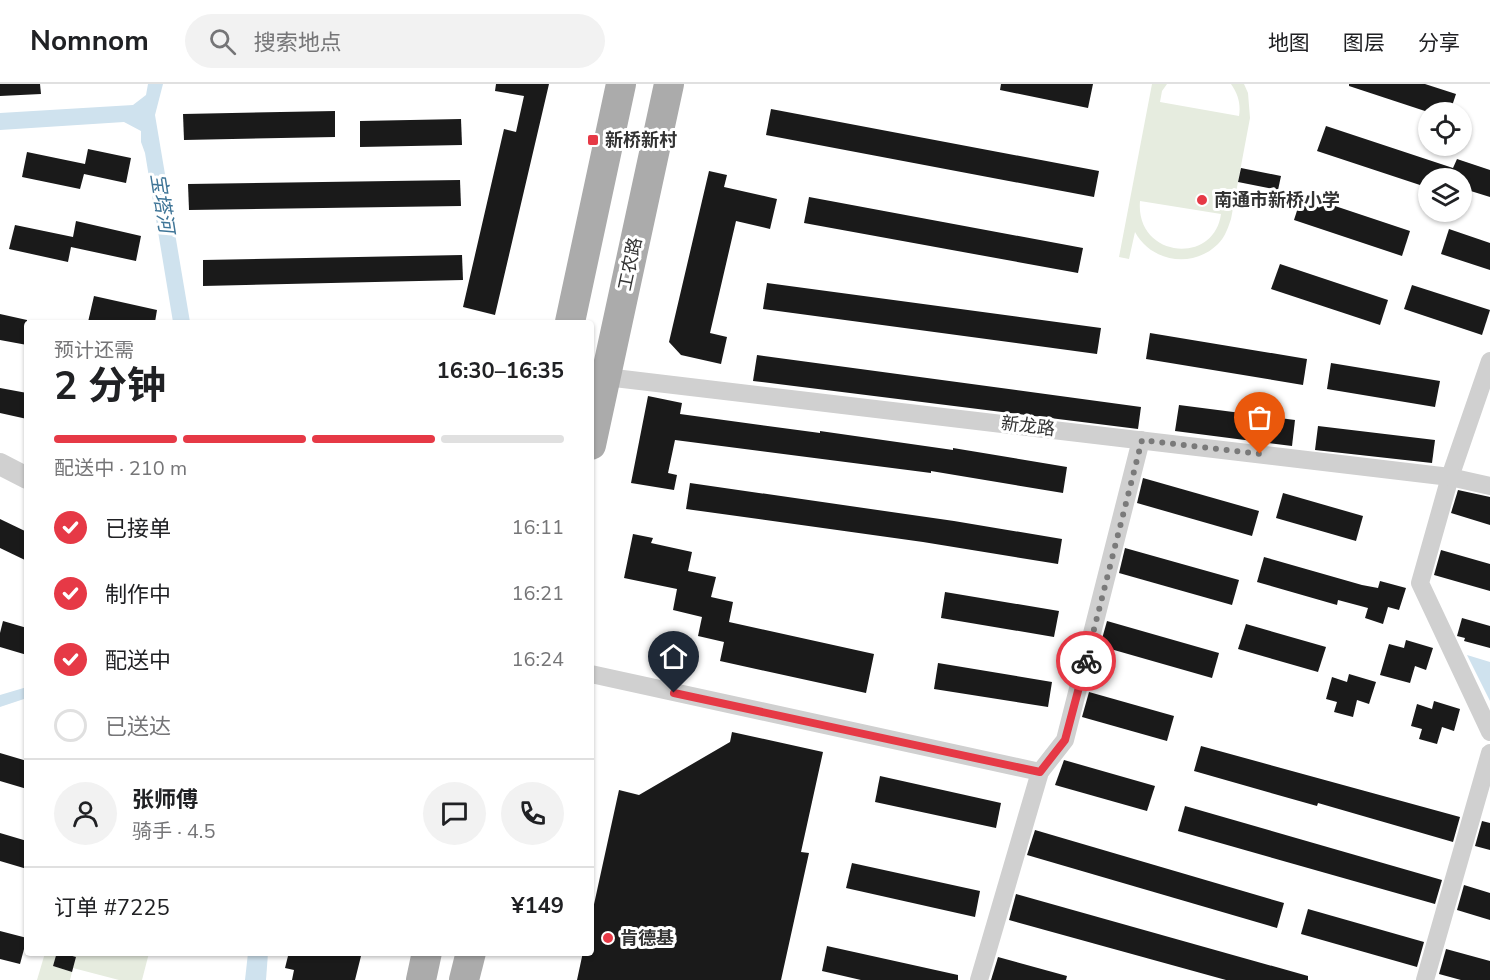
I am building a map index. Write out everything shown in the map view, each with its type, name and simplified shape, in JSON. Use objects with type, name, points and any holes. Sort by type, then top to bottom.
[{"type":"main road","points":[[570,320],[621,84]]},
{"type":"main road","name":"工农路","points":[[594,431],[669,84]]},
{"type":"main road","points":[[421,980],[426,956]]},
{"type":"main road","points":[[464,980],[470,956]]},
{"type":"street","points":[[1490,361],[1450,477],[1420,583],[1490,732]]},
{"type":"street","name":"新龙路","points":[[606,377],[1450,477],[1490,486]]},
{"type":"street","points":[[979,980],[1040,772],[1065,740],[1142,440]]},
{"type":"street","points":[[0,464],[24,476]]},
{"type":"street","points":[[0,481],[24,493]]},
{"type":"street","points":[[594,675],[1040,772]]},
{"type":"street","points":[[1425,980],[1490,753]]},
{"type":"shaded area","points":[[1152,84],[1167,84],[1162,91],[1160,102],[1239,116],[1238,99],[1231,84],[1244,84],[1248,93],[1250,118],[1231,219],[1223,238],[1208,252],[1197,257],[1173,259],[1151,250],[1135,232],[1129,259],[1119,257]],"holes":[[[1140,201],[1221,214],[1215,231],[1205,242],[1191,248],[1176,248],[1162,244],[1150,234],[1142,220]]]},
{"type":"shaded area","points":[[44,956],[56,956],[53,966],[72,972],[70,980],[37,980]]},
{"type":"shaded area","points":[[72,956],[148,956],[142,980],[119,980],[73,968],[76,957]]},
{"type":"water","name":"宝塔河","points":[[148,84],[163,84],[155,115],[190,320],[173,320],[145,153],[141,142],[141,131],[124,122],[0,130],[0,113],[133,105],[146,95]]},
{"type":"water","points":[[1467,655],[1490,662],[1490,701]]},
{"type":"water","points":[[24,688],[24,699],[0,707],[0,695]]},
{"type":"water","points":[[248,956],[268,956],[266,980],[245,980]]},
{"type":"building","points":[[0,84],[40,84],[41,94],[0,96]]},
{"type":"building","points":[[496,84],[549,84],[495,315],[463,307],[504,129],[516,132],[524,96],[495,91]]},
{"type":"building","points":[[1001,84],[1093,84],[1088,108],[1000,90]]},
{"type":"building","points":[[1349,84],[1425,84],[1456,94],[1453,102],[1418,102],[1418,109],[1349,86]]},
{"type":"building","points":[[771,109],[1099,171],[1094,197],[766,135]]},
{"type":"building","points":[[335,111],[335,137],[184,140],[183,114]]},
{"type":"building","points":[[461,119],[462,145],[360,147],[360,121]]},
{"type":"building","points":[[1326,126],[1453,168],[1418,168],[1418,184],[1317,151]]},
{"type":"building","points":[[88,149],[131,158],[126,183],[84,174],[80,189],[22,177],[27,152],[85,164]]},
{"type":"building","points":[[1457,159],[1490,170],[1490,197],[1472,191],[1472,168],[1453,168]]},
{"type":"building","points":[[1241,168],[1281,176],[1278,190],[1238,182]]},
{"type":"building","points":[[709,171],[727,175],[724,187],[777,199],[770,229],[736,221],[710,333],[727,337],[721,364],[681,355],[669,342]]},
{"type":"building","points":[[460,180],[461,206],[189,210],[188,184]]},
{"type":"building","points":[[1302,195],[1410,231],[1402,256],[1294,220]]},
{"type":"building","points":[[809,197],[1083,248],[1078,273],[804,223]]},
{"type":"building","points":[[76,221],[141,236],[136,261],[71,247],[68,262],[9,249],[15,225],[73,237]]},
{"type":"building","points":[[1449,229],[1490,243],[1490,270],[1441,254]]},
{"type":"building","points":[[462,255],[463,280],[203,286],[203,260]]},
{"type":"building","points":[[1280,264],[1388,300],[1380,325],[1271,289]]},
{"type":"building","points":[[767,283],[1101,328],[1097,354],[763,309]]},
{"type":"building","points":[[1412,285],[1490,310],[1482,335],[1404,309]]},
{"type":"building","points":[[94,296],[157,310],[155,320],[88,320]]},
{"type":"building","points":[[0,314],[27,320],[24,320],[24,344],[0,340]]},
{"type":"building","points":[[1150,333],[1307,359],[1303,385],[1146,359]]},
{"type":"building","points":[[757,355],[1141,407],[1138,429],[753,381]]},
{"type":"building","points":[[1331,363],[1440,381],[1435,407],[1327,389]]},
{"type":"building","points":[[0,388],[24,392],[24,418],[0,413]]},
{"type":"building","points":[[648,396],[682,403],[680,414],[953,450],[953,448],[1067,467],[1063,493],[931,471],[931,473],[675,440],[668,473],[677,475],[674,490],[631,483]]},
{"type":"building","points":[[1179,405],[1295,420],[1292,446],[1175,431]]},
{"type":"building","points":[[1318,426],[1435,440],[1432,463],[1315,450]]},
{"type":"building","points":[[1143,478],[1259,511],[1252,536],[1137,503]]},
{"type":"building","points":[[690,483],[1062,539],[1058,564],[923,542],[686,509]]},
{"type":"building","points":[[1458,490],[1490,497],[1490,525],[1451,513]]},
{"type":"building","points":[[1283,493],[1363,516],[1356,541],[1276,518]]},
{"type":"building","points":[[0,519],[24,531],[24,560],[0,548]]},
{"type":"building","points":[[633,534],[653,538],[651,543],[692,552],[688,571],[716,577],[711,597],[733,602],[729,622],[874,654],[866,693],[720,661],[724,642],[698,636],[702,617],[673,610],[677,589],[624,578]]},
{"type":"building","points":[[1125,548],[1239,580],[1232,605],[1119,573]]},
{"type":"building","points":[[1441,550],[1490,564],[1490,591],[1434,575]]},
{"type":"building","points":[[1264,557],[1362,585],[1378,588],[1380,581],[1406,588],[1399,610],[1388,607],[1383,624],[1365,618],[1368,608],[1338,600],[1337,605],[1257,582]]},
{"type":"building","points":[[945,592],[1059,611],[1054,637],[941,618]]},
{"type":"building","points":[[1462,618],[1490,626],[1490,648],[1464,641],[1465,638],[1457,636]]},
{"type":"building","points":[[3,621],[24,627],[24,654],[0,647]]},
{"type":"building","points":[[1107,621],[1219,653],[1212,678],[1100,646]]},
{"type":"building","points":[[1246,624],[1326,647],[1318,672],[1238,649]]},
{"type":"building","points":[[1406,640],[1433,648],[1426,670],[1415,666],[1410,683],[1380,675],[1389,644],[1404,648]]},
{"type":"building","points":[[938,663],[1052,682],[1048,707],[934,689]]},
{"type":"building","points":[[1349,674],[1376,682],[1369,704],[1357,700],[1353,717],[1334,712],[1337,702],[1326,699],[1332,677],[1347,682]]},
{"type":"building","points":[[1089,692],[1174,716],[1167,741],[1082,717]]},
{"type":"building","points":[[1434,701],[1460,709],[1454,731],[1442,727],[1437,744],[1419,739],[1422,729],[1411,726],[1417,704],[1432,709]]},
{"type":"building","points":[[732,732],[823,752],[801,852],[809,853],[781,980],[577,980],[582,956],[594,956],[594,904],[619,790],[639,795],[730,742]]},
{"type":"building","points":[[1201,746],[1460,817],[1453,842],[1318,803],[1317,806],[1194,771]]},
{"type":"building","points":[[0,753],[24,760],[24,788],[0,781]]},
{"type":"building","points":[[1064,760],[1155,786],[1147,811],[1055,785]]},
{"type":"building","points":[[880,776],[1001,803],[996,828],[875,802]]},
{"type":"building","points":[[1185,806],[1442,880],[1435,904],[1178,831]]},
{"type":"building","points":[[1482,821],[1490,823],[1490,850],[1475,846]]},
{"type":"building","points":[[1035,830],[1284,903],[1277,928],[1027,855]]},
{"type":"building","points":[[0,833],[24,840],[24,868],[0,861]]},
{"type":"building","points":[[852,863],[980,891],[975,917],[846,888]]},
{"type":"building","points":[[1464,885],[1490,893],[1490,920],[1457,910]]},
{"type":"building","points":[[1016,894],[1308,976],[1308,980],[1226,980],[1009,920]]},
{"type":"building","points":[[1308,909],[1424,942],[1417,967],[1301,934]]},
{"type":"building","points":[[0,931],[24,937],[20,964],[0,959]]},
{"type":"building","points":[[827,946],[958,975],[958,980],[861,980],[822,971]]},
{"type":"building","points":[[1446,949],[1490,961],[1490,980],[1461,980],[1439,974]]},
{"type":"building","points":[[56,956],[76,957],[72,972],[53,966]]},
{"type":"building","points":[[288,956],[361,956],[355,980],[292,980],[294,970],[285,968]]},
{"type":"building","points":[[998,957],[1067,976],[1066,980],[991,980]]},
{"type":"way so far","points":[[1086,661],[1142,440],[1260,454]]},
{"type":"place","name":"新桥新村","points":[[593,140]]},
{"type":"place","name":"南通市新桥小学","points":[[1202,200]]},
{"type":"place","name":"肯德基","points":[[608,938]]},
{"type":"route","points":[[674,693],[1040,772],[1065,740],[1086,661]]}]
